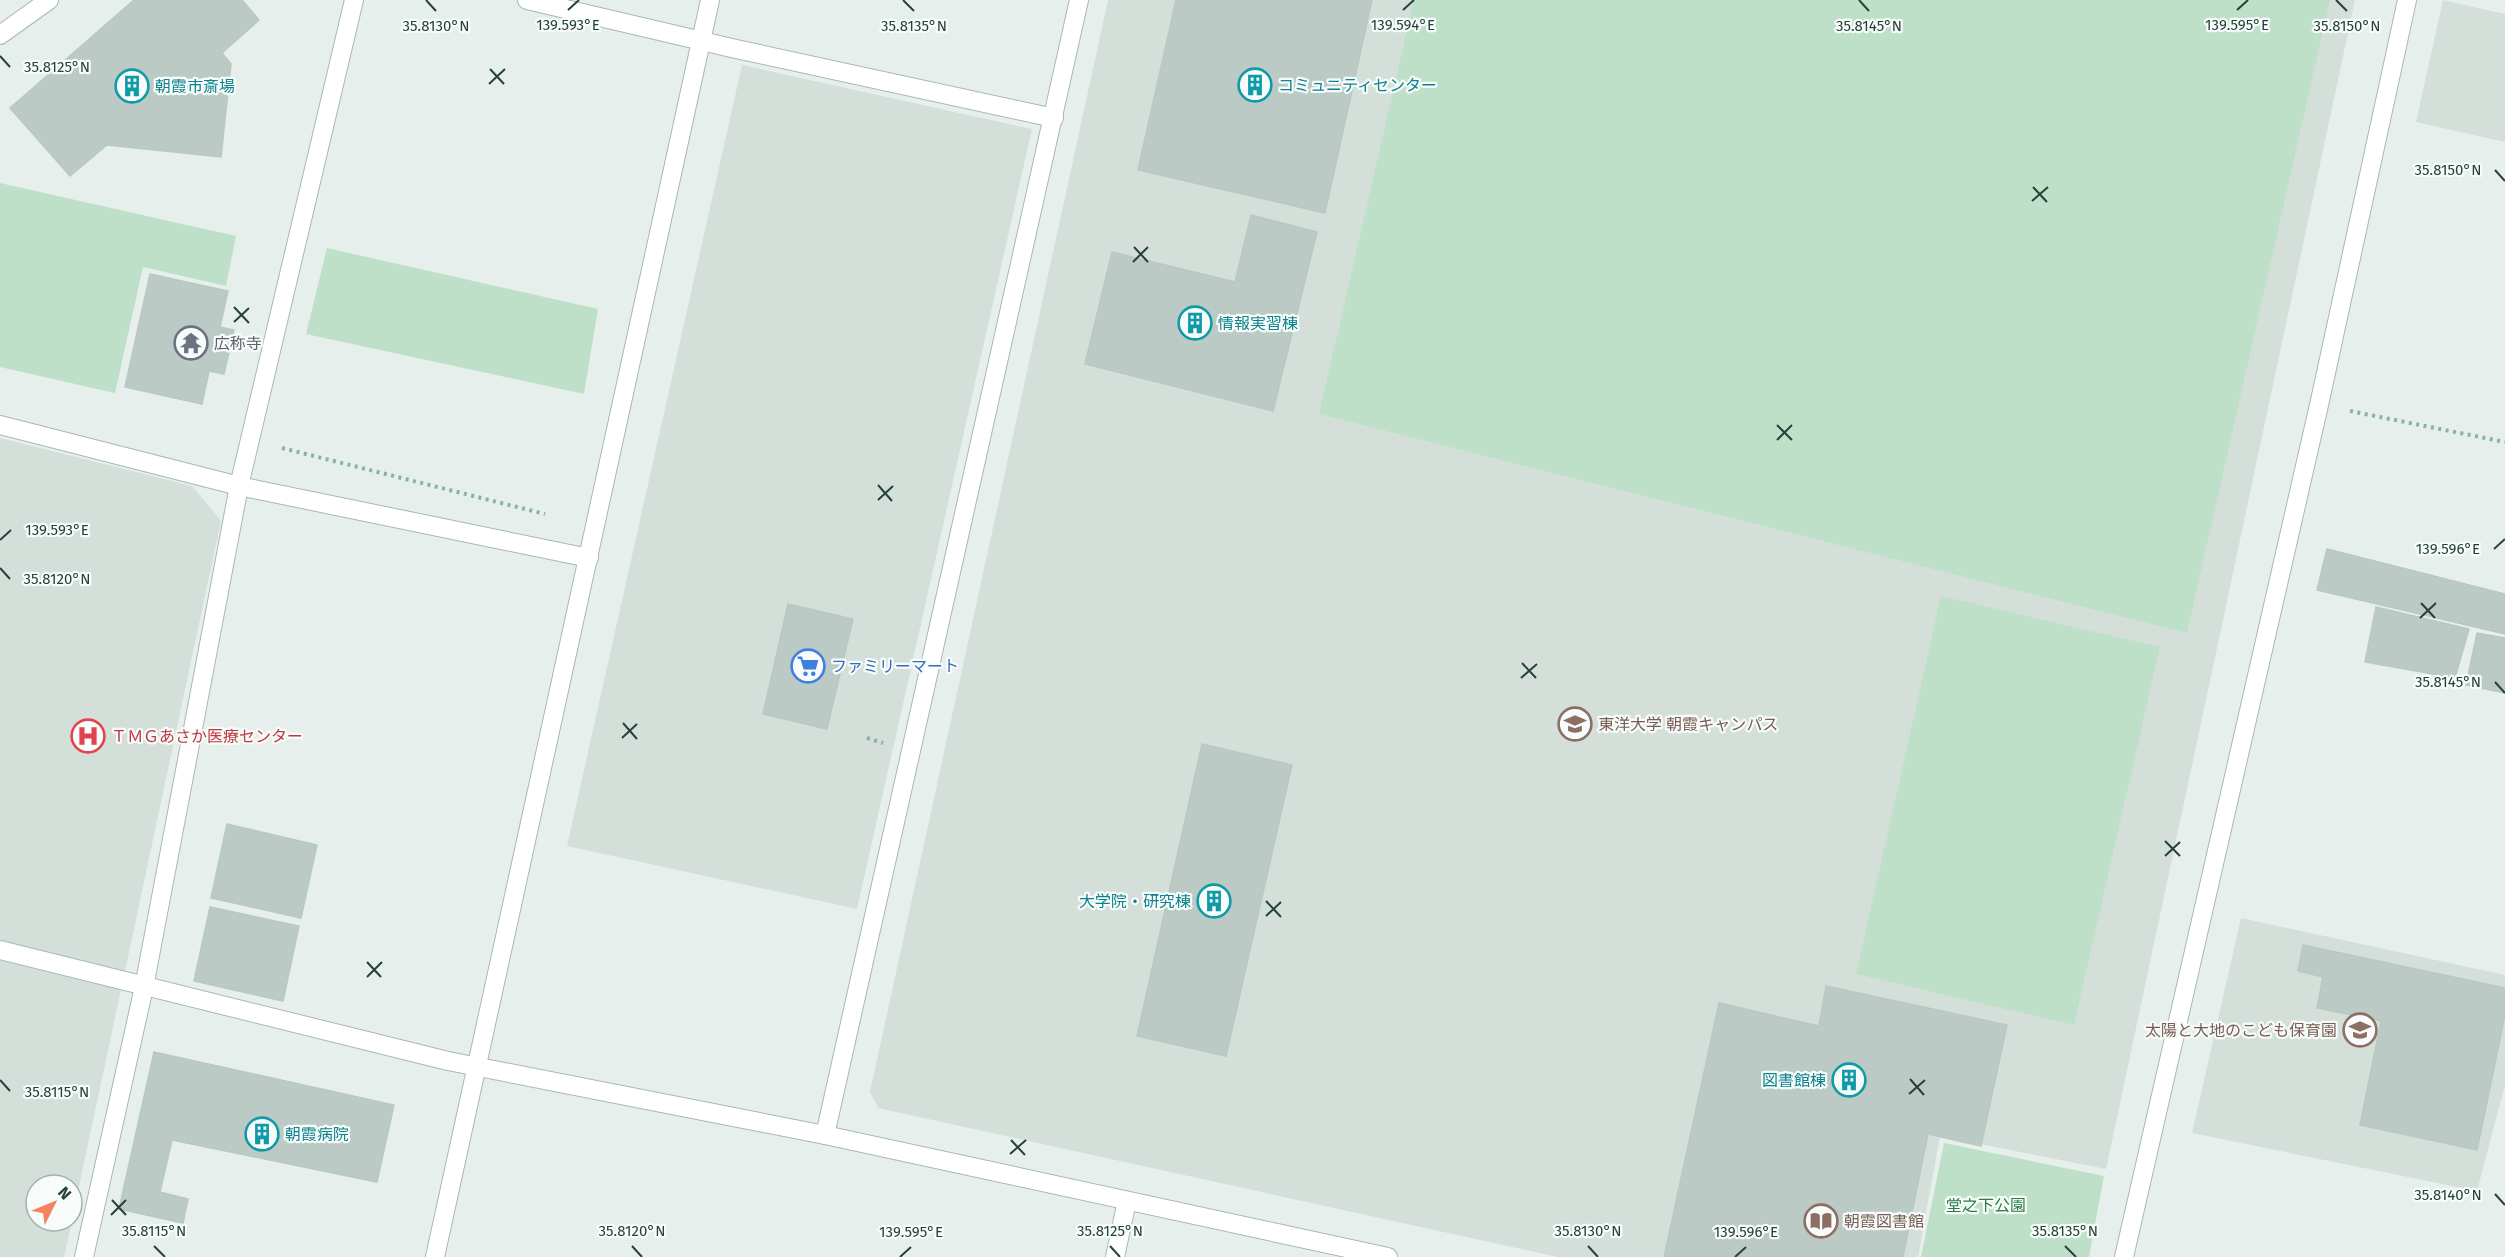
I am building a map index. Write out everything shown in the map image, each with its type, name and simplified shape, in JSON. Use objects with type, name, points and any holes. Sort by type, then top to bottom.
[{"type":"street","points":[[0,35],[49,0]]},
{"type":"street","points":[[84,1257],[144,987],[239,486],[354,0]]},
{"type":"street","points":[[526,0],[700,41],[1054,118]]},
{"type":"street","points":[[435,1257],[710,0]]},
{"type":"street","points":[[825,1136],[1079,0]]},
{"type":"street","points":[[2124,1257],[2319,405],[2407,0]]},
{"type":"street","points":[[0,425],[239,486],[589,558]]},
{"type":"street","points":[[3,953],[476,1067],[825,1136],[1388,1257]]},
{"type":"street","points":[[1115,1257],[1127,1201]]},
{"type":"path","points":[[2319,405],[2505,442]]},
{"type":"path","points":[[282,448],[555,517]]},
{"type":"shaded area","name":"東洋大学 朝霞キャンパス","points":[[1108,0],[2355,0],[2106,1169],[1940,1136],[1918,1257],[1558,1257],[878,1108],[870,1092]]},
{"type":"shaded area","points":[[2443,0],[2505,14],[2505,142],[2416,122]]},
{"type":"shaded area","points":[[742,65],[1032,129],[857,909],[567,846]]},
{"type":"shaded area","name":"ＴＭＧあさか医療センター","points":[[0,438],[192,486],[221,521],[82,1173],[24,1173],[24,1233],[69,1233],[64,1257],[0,1257]]},
{"type":"shaded area","name":"太陽と大地のこども保育園","points":[[2241,918],[2505,975],[2505,1085],[2477,1191],[2192,1133]]},
{"type":"green space","points":[[1414,0],[2330,0],[2187,633],[1319,414]]},
{"type":"green space","points":[[0,183],[236,236],[226,286],[143,267],[115,393],[0,367]]},
{"type":"green space","points":[[327,248],[598,309],[584,394],[306,334]]},
{"type":"green space","points":[[1941,596],[2160,647],[2074,1025],[1856,974]]},
{"type":"green space","name":"堂之下公園","points":[[1944,1143],[2104,1176],[2089,1257],[1921,1257]]},
{"type":"building","name":"朝霞市斎場","points":[[134,0],[242,0],[259,20],[222,53],[231,64],[221,157],[107,145],[70,176],[10,108]]},
{"type":"building","name":"コミュニティセンター","points":[[1176,0],[1372,0],[1325,213],[1138,170]]},
{"type":"building","name":"情報実習棟","points":[[1251,215],[1317,232],[1273,411],[1085,364],[1112,252],[1235,282]]},
{"type":"building","points":[[150,274],[228,291],[220,327],[234,330],[224,374],[209,371],[202,404],[125,387]]},
{"type":"building","points":[[2327,549],[2505,594],[2505,634],[2317,590]]},
{"type":"building","name":"ファミリーマート","points":[[788,604],[853,619],[827,729],[763,714]]},
{"type":"building","points":[[2376,607],[2469,629],[2455,678],[2365,662]]},
{"type":"building","points":[[2477,633],[2505,638],[2505,693],[2466,685]]},
{"type":"building","name":"大学院・研究棟","points":[[1202,744],[1292,765],[1226,1056],[1137,1036]]},
{"type":"building","points":[[227,824],[317,845],[301,918],[211,898]]},
{"type":"building","points":[[210,907],[299,926],[283,1001],[194,981]]},
{"type":"building","points":[[2303,945],[2505,988],[2505,1015],[2477,1150],[2360,1125],[2381,1021],[2317,1008],[2323,977],[2298,971]]},
{"type":"building","name":"図書館棟","points":[[1826,986],[2007,1025],[1981,1146],[1928,1134],[1903,1257],[1664,1257],[1719,1003],[1819,1026]]},
{"type":"building","name":"朝霞病院","points":[[154,1052],[394,1105],[377,1182],[172,1140],[160,1192],[188,1199],[183,1223],[119,1209]]},
{"type":"place","name":"コミュニティセンター","points":[[1255,85]]},
{"type":"place","name":"朝霞市斎場","points":[[132,86]]},
{"type":"place","name":"情報実習棟","points":[[1195,323]]},
{"type":"place","name":"広称寺","points":[[191,343]]},
{"type":"place","name":"ファミリーマート","points":[[808,666]]},
{"type":"place","name":"東洋大学 朝霞キャンパス","points":[[1575,724]]},
{"type":"place","name":"ＴＭＧあさか医療センター","points":[[88,736]]},
{"type":"place","name":"大学院・研究棟","points":[[1214,901]]},
{"type":"place","name":"太陽と大地のこども保育園","points":[[2360,1030]]},
{"type":"place","name":"図書館棟","points":[[1849,1080]]},
{"type":"place","name":"朝霞病院","points":[[262,1134]]},
{"type":"place","name":"朝霞図書館","points":[[1821,1221]]}]
